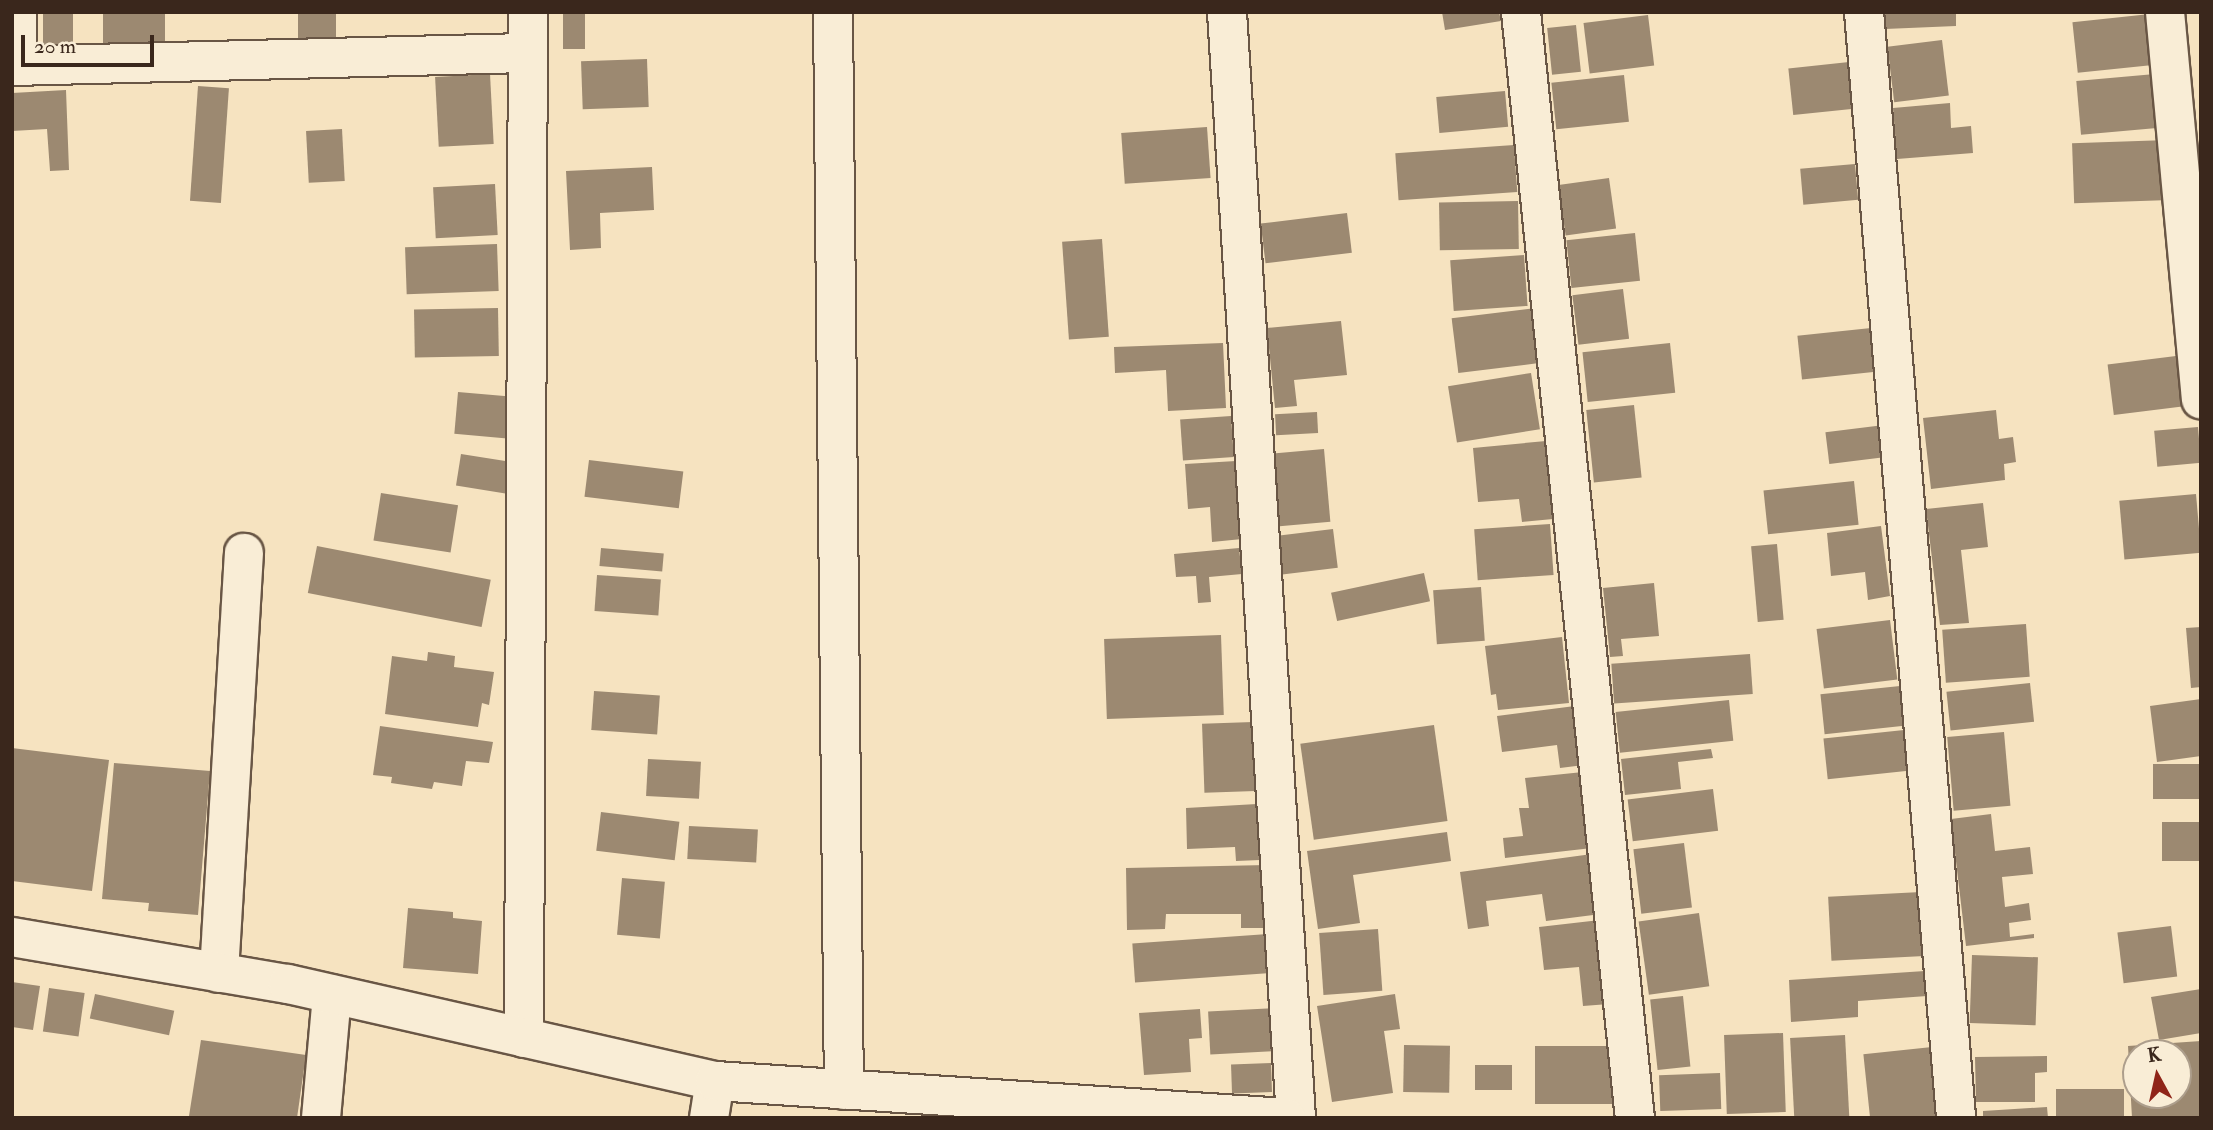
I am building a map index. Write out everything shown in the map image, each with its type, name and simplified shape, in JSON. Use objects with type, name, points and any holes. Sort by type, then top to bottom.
[{"type":"street","points":[[17,12],[15,66],[527,53]]},
{"type":"street","points":[[524,1038],[528,12]]},
{"type":"street","points":[[833,12],[844,1090]]},
{"type":"street","points":[[1227,12],[1296,1118]]},
{"type":"street","points":[[1521,12],[1635,1118]]},
{"type":"street","points":[[1864,12],[1956,1118]]},
{"type":"street","points":[[2165,12],[2201,399]]},
{"type":"street","points":[[219,973],[244,553]]},
{"type":"street","points":[[12,937],[332,994],[524,1038],[712,1100],[844,1090],[903,1106],[1286,1118]]},
{"type":"street","points":[[321,1118],[332,994]]},
{"type":"building","points":[[43,12],[73,12],[73,46],[43,46]]},
{"type":"building","points":[[103,12],[165,12],[165,43],[103,43]]},
{"type":"building","points":[[298,12],[336,12],[336,39],[298,39]]},
{"type":"building","points":[[563,12],[585,12],[585,49],[563,49]]},
{"type":"building","points":[[1442,12],[1499,12],[1501,21],[1445,30]]},
{"type":"building","points":[[1884,12],[1956,12],[1956,26],[1885,29]]},
{"type":"building","points":[[2150,14],[2155,65],[2078,73],[2072,22]]},
{"type":"building","points":[[1648,15],[1654,66],[1590,74],[1583,23]]},
{"type":"building","points":[[1576,25],[1581,72],[1552,75],[1547,28]]},
{"type":"building","points":[[1942,40],[1949,96],[1894,102],[1887,47]]},
{"type":"building","points":[[647,59],[649,107],[583,109],[581,61]]},
{"type":"building","points":[[1849,62],[1854,109],[1793,115],[1788,68]]},
{"type":"building","points":[[490,74],[494,144],[439,147],[435,77]]},
{"type":"building","points":[[2155,74],[2160,128],[2081,135],[2076,81]]},
{"type":"building","points":[[1624,75],[1629,122],[1556,129],[1551,83]]},
{"type":"building","points":[[198,86],[229,88],[221,203],[190,201]]},
{"type":"building","points":[[66,90],[69,170],[50,171],[47,129],[12,131],[12,93]]},
{"type":"building","points":[[1505,91],[1508,127],[1439,133],[1436,97]]},
{"type":"building","points":[[1950,103],[1951,128],[1971,126],[1973,153],[1897,159],[1893,108]]},
{"type":"building","points":[[1207,127],[1211,178],[1125,184],[1121,133]]},
{"type":"building","points":[[342,129],[345,181],[309,183],[306,131]]},
{"type":"building","points":[[2168,140],[2170,200],[2074,203],[2072,143]]},
{"type":"building","points":[[1514,145],[1517,192],[1399,200],[1395,153]]},
{"type":"building","points":[[1855,164],[1858,200],[1803,205],[1800,169]]},
{"type":"building","points":[[652,167],[654,210],[600,213],[601,248],[570,250],[566,171]]},
{"type":"building","points":[[1609,178],[1616,229],[1566,236],[1558,185]]},
{"type":"building","points":[[495,184],[498,235],[436,238],[433,187]]},
{"type":"building","points":[[1518,201],[1519,249],[1440,250],[1439,202]]},
{"type":"building","points":[[1347,213],[1352,253],[1266,263],[1261,224]]},
{"type":"building","points":[[1635,233],[1640,281],[1571,288],[1566,240]]},
{"type":"building","points":[[1102,239],[1109,337],[1069,340],[1062,242]]},
{"type":"building","points":[[497,244],[499,291],[407,294],[405,247]]},
{"type":"building","points":[[1524,255],[1528,306],[1454,311],[1450,260]]},
{"type":"building","points":[[1623,289],[1629,339],[1578,345],[1572,295]]},
{"type":"building","points":[[498,308],[499,356],[415,357],[414,309]]},
{"type":"building","points":[[1536,308],[1543,363],[1458,373],[1452,318]]},
{"type":"building","points":[[1341,321],[1347,375],[1294,380],[1297,406],[1275,408],[1267,328]]},
{"type":"building","points":[[1871,328],[1876,372],[1802,379],[1797,336]]},
{"type":"building","points":[[1223,343],[1226,408],[1168,411],[1166,370],[1115,373],[1114,347]]},
{"type":"building","points":[[1670,343],[1675,393],[1588,402],[1582,352]]},
{"type":"building","points":[[2184,355],[2190,406],[2114,415],[2108,364]]},
{"type":"building","points":[[1531,373],[1540,429],[1457,442],[1448,386]]},
{"type":"building","points":[[458,392],[519,397],[515,439],[454,434]]},
{"type":"building","points":[[1634,405],[1642,478],[1594,483],[1586,410]]},
{"type":"building","points":[[1996,410],[1999,439],[2013,437],[2016,462],[2004,464],[2005,480],[1931,489],[1923,418]]},
{"type":"building","points":[[1317,412],[1318,433],[1276,435],[1275,414]]},
{"type":"building","points":[[1231,416],[1234,457],[1183,460],[1180,420]]},
{"type":"building","points":[[1884,425],[1888,457],[1829,464],[1825,432]]},
{"type":"building","points":[[2198,427],[2201,463],[2157,467],[2154,431]]},
{"type":"building","points":[[1546,441],[1553,519],[1522,522],[1519,499],[1478,502],[1473,448]]},
{"type":"building","points":[[1324,449],[1330,522],[1280,526],[1273,453]]},
{"type":"building","points":[[461,454],[510,462],[505,493],[456,486]]},
{"type":"building","points":[[589,460],[683,472],[679,508],[584,497]]},
{"type":"building","points":[[1236,461],[1242,539],[1212,542],[1210,507],[1188,509],[1185,464]]},
{"type":"building","points":[[1854,481],[1859,525],[1768,534],[1763,491]]},
{"type":"building","points":[[381,493],[458,505],[451,553],[373,540]]},
{"type":"building","points":[[2196,494],[2201,553],[2124,559],[2119,501]]},
{"type":"building","points":[[1983,503],[1988,547],[1961,550],[1969,623],[1940,625],[1926,509]]},
{"type":"building","points":[[1550,524],[1554,575],[1478,580],[1474,529]]},
{"type":"building","points":[[1881,526],[1890,596],[1868,600],[1865,572],[1831,576],[1827,533]]},
{"type":"building","points":[[1333,529],[1338,568],[1280,575],[1275,536]]},
{"type":"building","points":[[1777,544],[1784,620],[1758,622],[1751,546]]},
{"type":"building","points":[[317,546],[491,580],[482,627],[308,593]]},
{"type":"building","points":[[601,548],[664,553],[662,571],[599,566]]},
{"type":"building","points":[[1239,548],[1242,574],[1209,577],[1211,602],[1198,603],[1196,576],[1176,577],[1174,554]]},
{"type":"building","points":[[1424,573],[1430,601],[1337,621],[1331,593]]},
{"type":"building","points":[[597,575],[661,579],[658,615],[594,611]]},
{"type":"building","points":[[1654,583],[1659,636],[1621,639],[1623,656],[1610,657],[1603,588]]},
{"type":"building","points":[[1481,587],[1485,641],[1437,644],[1433,590]]},
{"type":"building","points":[[1890,620],[1897,680],[1824,689],[1817,629]]},
{"type":"building","points":[[2026,624],[2030,677],[1946,683],[1942,630]]},
{"type":"building","points":[[2201,627],[2201,687],[2191,688],[2186,628]]},
{"type":"building","points":[[1221,635],[1224,715],[1107,719],[1104,639]]},
{"type":"building","points":[[1562,637],[1569,703],[1498,710],[1496,694],[1491,695],[1485,646]]},
{"type":"building","points":[[428,652],[455,656],[454,667],[494,672],[489,705],[482,703],[478,727],[385,714],[392,656],[427,661]]},
{"type":"building","points":[[1750,654],[1753,694],[1614,704],[1611,664]]},
{"type":"building","points":[[2030,683],[2034,722],[1951,731],[1946,692]]},
{"type":"building","points":[[1900,686],[1904,726],[1825,734],[1820,694]]},
{"type":"building","points":[[594,691],[660,696],[657,735],[591,730]]},
{"type":"building","points":[[2201,699],[2201,756],[2157,762],[2150,706]]},
{"type":"building","points":[[1729,700],[1733,741],[1620,753],[1616,712]]},
{"type":"building","points":[[1575,706],[1584,765],[1560,768],[1557,745],[1502,752],[1497,716]]},
{"type":"building","points":[[1253,722],[1255,791],[1204,793],[1202,724]]},
{"type":"building","points":[[1434,725],[1447,821],[1314,840],[1300,744]]},
{"type":"building","points":[[380,726],[493,742],[489,763],[466,761],[462,786],[434,782],[432,789],[391,783],[392,777],[373,775]]},
{"type":"building","points":[[1904,730],[1908,771],[1828,779],[1823,738]]},
{"type":"building","points":[[2004,732],[2010,806],[1954,811],[1947,737]]},
{"type":"building","points":[[12,748],[109,760],[92,891],[12,881]]},
{"type":"building","points":[[1711,749],[1713,758],[1678,762],[1681,789],[1625,795],[1621,759]]},
{"type":"building","points":[[648,759],[701,762],[699,799],[646,796]]},
{"type":"building","points":[[114,763],[210,771],[198,915],[148,911],[149,903],[102,899]]},
{"type":"building","points":[[2153,764],[2201,764],[2201,799],[2153,799]]},
{"type":"building","points":[[1583,772],[1592,848],[1505,858],[1503,838],[1523,836],[1519,808],[1529,808],[1525,778]]},
{"type":"building","points":[[1713,789],[1718,831],[1633,841],[1628,799]]},
{"type":"building","points":[[1257,804],[1260,860],[1236,861],[1235,847],[1187,849],[1186,808]]},
{"type":"building","points":[[601,812],[679,822],[675,860],[596,851]]},
{"type":"building","points":[[1991,814],[1995,851],[2030,847],[2033,874],[2002,877],[2005,907],[2029,903],[2031,920],[2009,923],[2010,937],[2034,934],[2034,938],[1966,946],[1951,819]]},
{"type":"building","points":[[2162,822],[2201,822],[2201,861],[2162,861]]},
{"type":"building","points":[[689,826],[758,830],[756,863],[687,859]]},
{"type":"building","points":[[1447,832],[1451,861],[1353,875],[1360,923],[1318,929],[1307,851]]},
{"type":"building","points":[[1684,843],[1692,908],[1641,914],[1633,849]]},
{"type":"building","points":[[1592,854],[1601,914],[1546,921],[1542,894],[1486,901],[1489,926],[1468,929],[1460,872]]},
{"type":"building","points":[[1267,865],[1268,928],[1241,928],[1241,914],[1166,914],[1165,929],[1127,930],[1126,868]]},
{"type":"building","points":[[622,878],[665,882],[660,939],[617,935]]},
{"type":"building","points":[[1921,892],[1924,956],[1831,961],[1828,897]]},
{"type":"building","points":[[408,908],[453,912],[453,918],[482,921],[478,974],[403,968]]},
{"type":"building","points":[[1699,913],[1709,986],[1649,995],[1639,921]]},
{"type":"building","points":[[1600,920],[1609,1004],[1583,1006],[1579,967],[1544,970],[1539,927]]},
{"type":"building","points":[[2171,926],[2177,977],[2124,983],[2117,933]]},
{"type":"building","points":[[1378,929],[1382,991],[1323,995],[1319,933]]},
{"type":"building","points":[[1268,934],[1271,973],[1135,982],[1132,943]]},
{"type":"building","points":[[1972,955],[2038,957],[2036,1025],[1970,1023]]},
{"type":"building","points":[[1925,971],[1927,996],[1858,1001],[1858,1017],[1791,1022],[1789,980]]},
{"type":"building","points":[[12,982],[40,986],[33,1030],[12,1027]]},
{"type":"building","points":[[49,988],[85,993],[79,1037],[43,1032]]},
{"type":"building","points":[[2201,989],[2201,1033],[2159,1039],[2151,997]]},
{"type":"building","points":[[95,994],[174,1011],[169,1035],[90,1018]]},
{"type":"building","points":[[1395,994],[1400,1029],[1384,1031],[1393,1093],[1332,1102],[1317,1006]]},
{"type":"building","points":[[1683,996],[1690,1067],[1658,1070],[1650,999]]},
{"type":"building","points":[[1277,1008],[1279,1051],[1210,1055],[1208,1012]]},
{"type":"building","points":[[1200,1009],[1202,1038],[1189,1039],[1191,1072],[1144,1075],[1139,1013]]},
{"type":"building","points":[[1783,1033],[1786,1112],[1727,1114],[1724,1035]]},
{"type":"building","points":[[1845,1035],[1849,1117],[1794,1118],[1790,1038]]},
{"type":"building","points":[[201,1040],[306,1055],[297,1118],[189,1116]]},
{"type":"building","points":[[2201,1041],[2201,1118],[2132,1118],[2132,1109],[2192,1109],[2192,1042]]},
{"type":"building","points":[[1404,1045],[1450,1046],[1449,1093],[1403,1092]]},
{"type":"building","points":[[1535,1046],[1612,1046],[1612,1104],[1535,1104]]},
{"type":"building","points":[[1932,1047],[1939,1118],[1870,1118],[1863,1054]]},
{"type":"building","points":[[2047,1056],[2047,1072],[2035,1073],[2035,1102],[1976,1102],[1975,1057]]},
{"type":"building","points":[[1271,1063],[1272,1092],[1232,1093],[1231,1064]]},
{"type":"building","points":[[1475,1065],[1512,1065],[1512,1090],[1475,1090]]},
{"type":"building","points":[[1720,1073],[1721,1109],[1660,1111],[1659,1075]]},
{"type":"building","points":[[2056,1089],[2122,1089],[2124,1118],[2056,1118]]},
{"type":"building","points":[[2047,1107],[2048,1118],[1983,1118],[1983,1111]]}]
